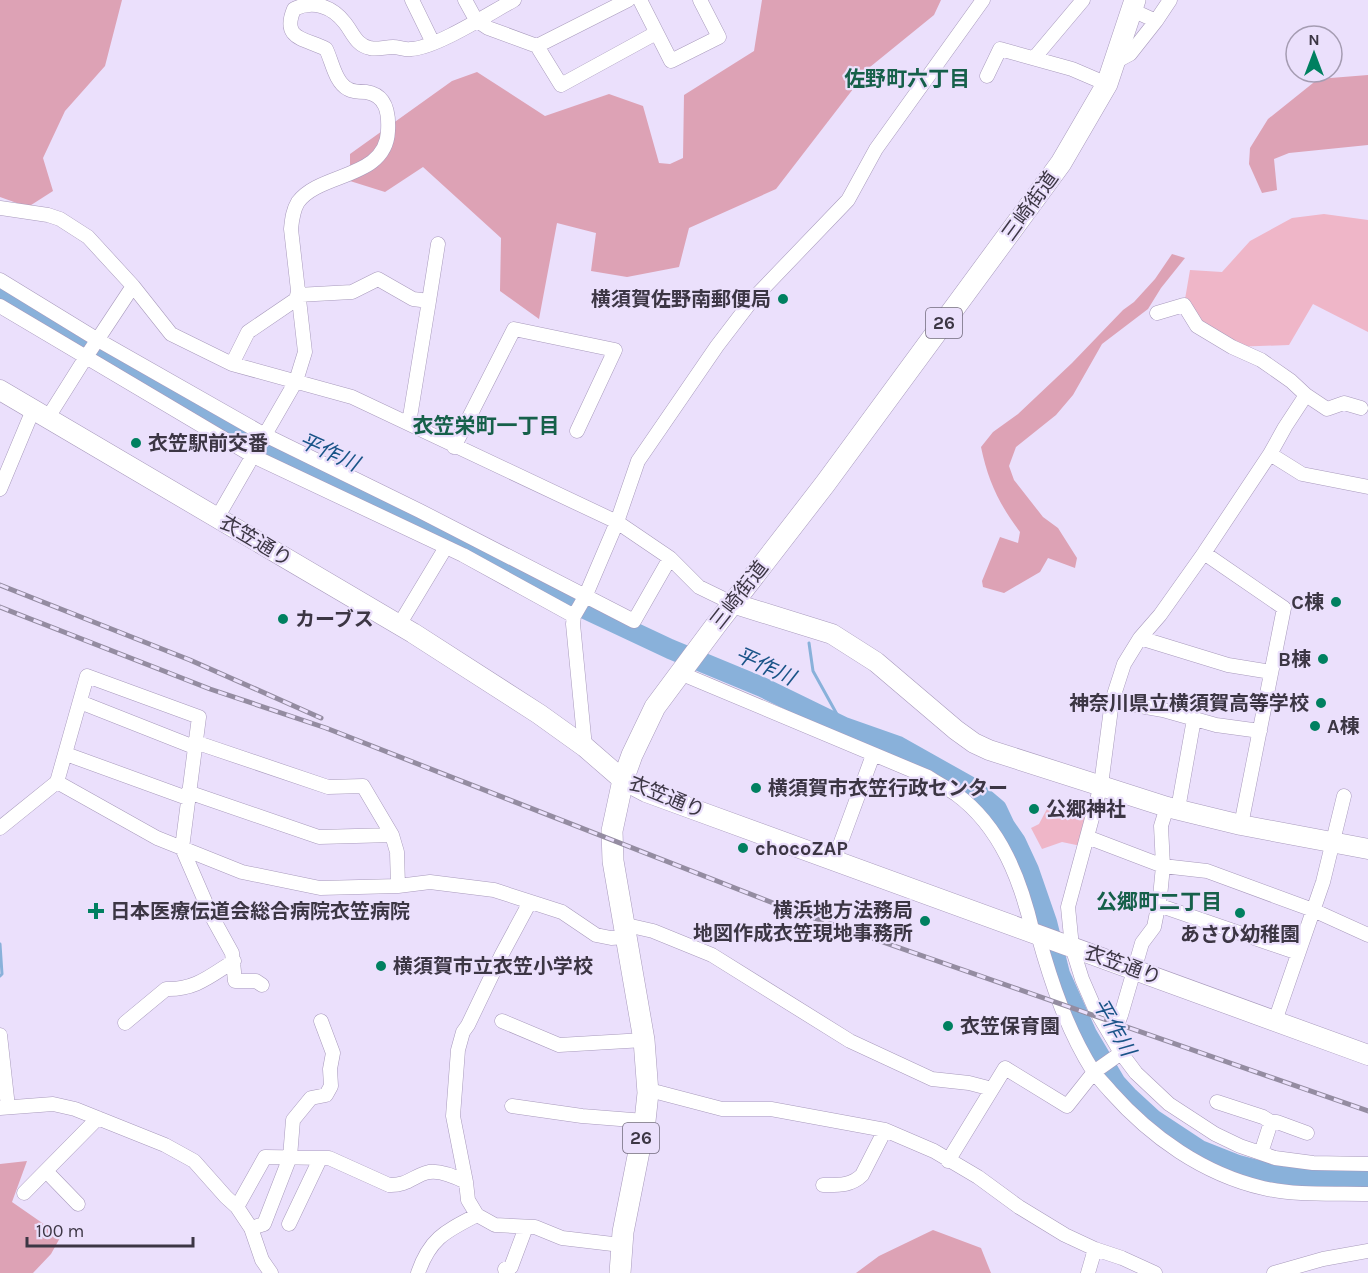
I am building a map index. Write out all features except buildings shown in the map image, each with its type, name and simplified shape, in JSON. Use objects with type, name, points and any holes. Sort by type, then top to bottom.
[{"type":"main road","name":"三崎街道","points":[[620,1273],[621,1245],[645,1121],[648,1093],[644,1040],[613,861],[612,831],[623,780],[632,755],[655,707],[680,672],[825,484],[1061,163],[1107,84],[1133,5]]},
{"type":"street","points":[[412,0],[434,42]]},
{"type":"street","points":[[465,0],[476,20],[488,28],[537,46],[561,85],[656,33]]},
{"type":"street","points":[[217,518],[296,381],[305,352],[291,229],[297,204],[304,196],[318,187],[368,165],[383,150],[388,137],[389,112],[383,101],[375,94],[348,89],[340,80],[326,49],[297,38],[291,31],[290,17],[294,9],[304,4],[320,4],[333,10],[346,23],[361,45],[372,49],[393,47],[412,50],[454,33],[514,0]]},
{"type":"street","points":[[537,46],[628,0]]},
{"type":"street","points":[[640,0],[671,61],[719,37],[700,0]]},
{"type":"street","points":[[585,747],[574,615],[585,597],[617,522],[638,461],[717,346],[753,299],[848,200],[876,149],[983,0]]},
{"type":"street","points":[[1035,57],[1083,0]]},
{"type":"street","points":[[1115,62],[1130,54],[1170,0]]},
{"type":"street","points":[[1133,5],[1156,21]]},
{"type":"street","points":[[987,76],[1000,49],[1072,69],[1107,84]]},
{"type":"street","points":[[0,208],[48,215],[60,219],[88,237],[133,286],[171,334],[232,364],[352,397],[617,522],[670,558],[699,587],[732,603],[832,634],[893,675],[974,743],[1009,757],[1172,808],[1241,825],[1368,849]]},
{"type":"street","points":[[409,423],[438,244]]},
{"type":"street","points":[[232,364],[248,332],[297,296],[352,292],[378,279],[413,299],[429,301]]},
{"type":"street","points":[[0,280],[98,340],[265,436],[420,511],[634,621],[670,558]]},
{"type":"street","points":[[0,489],[40,415],[98,340],[133,286]]},
{"type":"street","points":[[1157,313],[1184,305],[1197,326],[1232,347],[1261,360],[1327,409],[1344,403],[1360,408]]},
{"type":"street","points":[[0,306],[253,455],[446,547],[574,615]]},
{"type":"street","points":[[454,447],[514,329],[615,350],[577,431]]},
{"type":"street","name":"衣笠通り","points":[[0,390],[399,625],[539,714],[585,747],[623,780],[646,792],[1368,1055]]},
{"type":"street","points":[[1306,395],[1204,553],[1160,615],[1140,638],[1124,664],[1112,701],[1101,785],[1068,907],[1070,946],[1095,1009],[1119,1054],[1150,1088],[1169,1104],[1215,1134],[1261,1153],[1292,1161],[1368,1164]]},
{"type":"street","points":[[1270,454],[1302,474],[1368,487]]},
{"type":"street","points":[[399,625],[446,547]]},
{"type":"street","points":[[1204,553],[1284,608],[1241,825]]},
{"type":"street","points":[[1140,638],[1228,665],[1271,672]]},
{"type":"street","points":[[680,672],[928,777],[956,794],[981,817],[997,838],[1019,882],[1038,935],[1052,985],[1073,1035],[1096,1071],[1134,1117],[1180,1152],[1218,1173],[1261,1188],[1287,1192],[1368,1194]]},
{"type":"street","points":[[0,828],[57,782],[87,676],[199,717],[182,848],[211,915],[232,953],[236,981],[256,981],[262,985]]},
{"type":"street","points":[[1112,701],[1163,710],[1216,725],[1260,731]]},
{"type":"street","points":[[80,702],[194,744],[328,787],[363,786],[392,835],[397,852],[398,886]]},
{"type":"street","points":[[1112,1038],[1142,943],[1154,927],[1162,866],[1161,826],[1172,808],[1194,719]]},
{"type":"street","points":[[66,754],[319,837],[392,835]]},
{"type":"street","points":[[834,861],[873,755]]},
{"type":"street","points":[[57,782],[157,838],[242,872],[320,888],[398,886],[430,882],[494,890],[562,912],[596,934],[611,938],[625,932],[631,926],[654,931],[712,955],[849,1041],[932,1078],[992,1089]]},
{"type":"street","points":[[1275,1021],[1313,910],[1344,796]]},
{"type":"street","points":[[1087,837],[1162,866],[1208,871],[1313,910],[1368,935]]},
{"type":"street","points":[[530,902],[468,1025],[462,1032],[458,1050],[453,1116],[468,1200],[477,1215],[495,1225],[544,1229],[562,1238],[621,1245]]},
{"type":"street","points":[[1158,905],[1298,953]]},
{"type":"street","points":[[125,1023],[166,989],[182,990],[205,980],[234,961]]},
{"type":"street","points":[[250,1228],[264,1224],[290,1157],[293,1119],[311,1098],[326,1095],[331,1086],[330,1069],[333,1053],[321,1021]]},
{"type":"street","points":[[502,1021],[559,1045],[644,1040]]},
{"type":"street","points":[[0,1035],[4,1108],[52,1104],[75,1109],[165,1145],[194,1161],[237,1207],[250,1228],[262,1260],[270,1273]]},
{"type":"street","points":[[948,1161],[1005,1068],[1067,1106],[1096,1071],[1119,1054]]},
{"type":"street","points":[[648,1093],[657,1092],[722,1109],[771,1108],[885,1130],[927,1148],[978,1177],[1018,1207],[1065,1235],[1155,1273]]},
{"type":"street","points":[[1217,1102],[1263,1117],[1271,1122],[1307,1132]]},
{"type":"street","points":[[512,1106],[582,1116],[645,1121]]},
{"type":"street","points":[[24,1193],[98,1118]]},
{"type":"street","points":[[1261,1153],[1271,1122]]},
{"type":"street","points":[[823,1185],[846,1185],[857,1181],[885,1130]]},
{"type":"street","points":[[237,1207],[266,1157],[329,1158],[389,1185],[407,1182],[430,1172],[451,1175],[466,1182]]},
{"type":"street","points":[[290,1224],[320,1159]]},
{"type":"street","points":[[46,1171],[78,1204]]},
{"type":"street","points":[[418,1273],[426,1252],[445,1232],[477,1215]]},
{"type":"street","points":[[506,1273],[505,1269],[511,1267],[526,1227]]},
{"type":"street","points":[[1088,1273],[1095,1249]]},
{"type":"street","points":[[1275,1273],[1323,1259],[1368,1251]]},
{"type":"shaded area","points":[[0,0],[122,0],[105,66],[65,111],[43,158],[53,191],[28,207],[0,197]]},
{"type":"shaded area","points":[[762,0],[941,0],[934,15],[870,67],[776,189],[689,228],[679,267],[627,277],[591,271],[596,233],[557,223],[539,319],[500,291],[501,238],[423,167],[385,192],[350,181],[350,154],[452,81],[477,72],[545,116],[609,94],[643,106],[659,163],[670,164],[683,158],[684,95],[754,51]]},
{"type":"shaded area","points":[[1368,75],[1368,145],[1289,153],[1274,159],[1277,190],[1262,193],[1249,164],[1250,148],[1268,119],[1312,84],[1344,84],[1344,77]]},
{"type":"shaded area","points":[[1324,214],[1368,220],[1368,332],[1313,304],[1289,345],[1232,347],[1197,326],[1184,305],[1190,270],[1222,272],[1250,241],[1292,218]]},
{"type":"shaded area","points":[[1172,254],[1185,258],[1161,288],[1148,309],[1102,344],[1073,395],[1056,415],[1016,447],[1009,466],[1014,480],[1043,517],[1058,528],[1077,558],[1075,568],[1048,558],[1040,572],[1004,593],[983,587],[982,581],[1000,537],[1018,543],[1020,532],[995,492],[981,447],[993,432],[1018,414],[1123,310],[1134,302],[1155,279]]},
{"type":"shaded area","points":[[1048,807],[1086,818],[1081,846],[1062,842],[1042,849],[1031,828],[1039,824]]},
{"type":"shaded area","points":[[27,1161],[12,1202],[61,1236],[51,1254],[33,1273],[0,1273],[0,1164]]},
{"type":"shaded area","points":[[933,1230],[981,1248],[991,1273],[856,1273],[879,1256]]},
{"type":"waterway","name":"平作川","points":[[0,297],[116,362],[243,440],[385,504],[521,579],[670,649],[762,687],[844,727],[898,746],[971,787],[997,809],[1016,842],[1029,870],[1047,922],[1060,974],[1087,1034],[1116,1083],[1128,1096],[1153,1119],[1200,1150],[1238,1165],[1281,1176],[1368,1180]]},
{"type":"waterway","points":[[809,643],[813,671],[844,727]]},
{"type":"waterway","points":[[0,944],[2,974],[0,976]]},
{"type":"railway","points":[[0,585],[190,660],[321,718]]},
{"type":"railway","points":[[0,607],[210,689],[326,728],[791,910],[1368,1111]]},
{"type":"place","name":"横須賀佐野南郵便局","points":[[783,299]]},
{"type":"place","name":"衣笠駅前交番","points":[[136,443]]},
{"type":"place","name":"C棟","points":[[1336,602]]},
{"type":"place","name":"カーブス","points":[[283,619]]},
{"type":"place","name":"B棟","points":[[1323,659]]},
{"type":"place","name":"神奈川県立横須賀高等学校","points":[[1321,703]]},
{"type":"place","name":"A棟","points":[[1315,726]]},
{"type":"place","name":"横須賀市衣笠行政センター","points":[[756,788]]},
{"type":"place","name":"公郷神社","points":[[1034,809]]},
{"type":"place","name":"chocoZAP","points":[[743,848]]},
{"type":"place","name":"日本医療伝道会総合病院衣笠病院","points":[[96,911]]},
{"type":"place","name":"あさひ幼稚園","points":[[1240,913]]},
{"type":"place","name":"横浜地方法務局 地図作成衣笠現地事務所","points":[[925,921]]},
{"type":"place","name":"横須賀市立衣笠小学校","points":[[381,966]]},
{"type":"place","name":"衣笠保育園","points":[[948,1026]]},
{"type":"district","name":"佐野町六丁目","points":[[907,79]]},
{"type":"district","name":"衣笠栄町一丁目","points":[[486,426]]},
{"type":"district","name":"公郷町二丁目","points":[[1159,902]]}]
